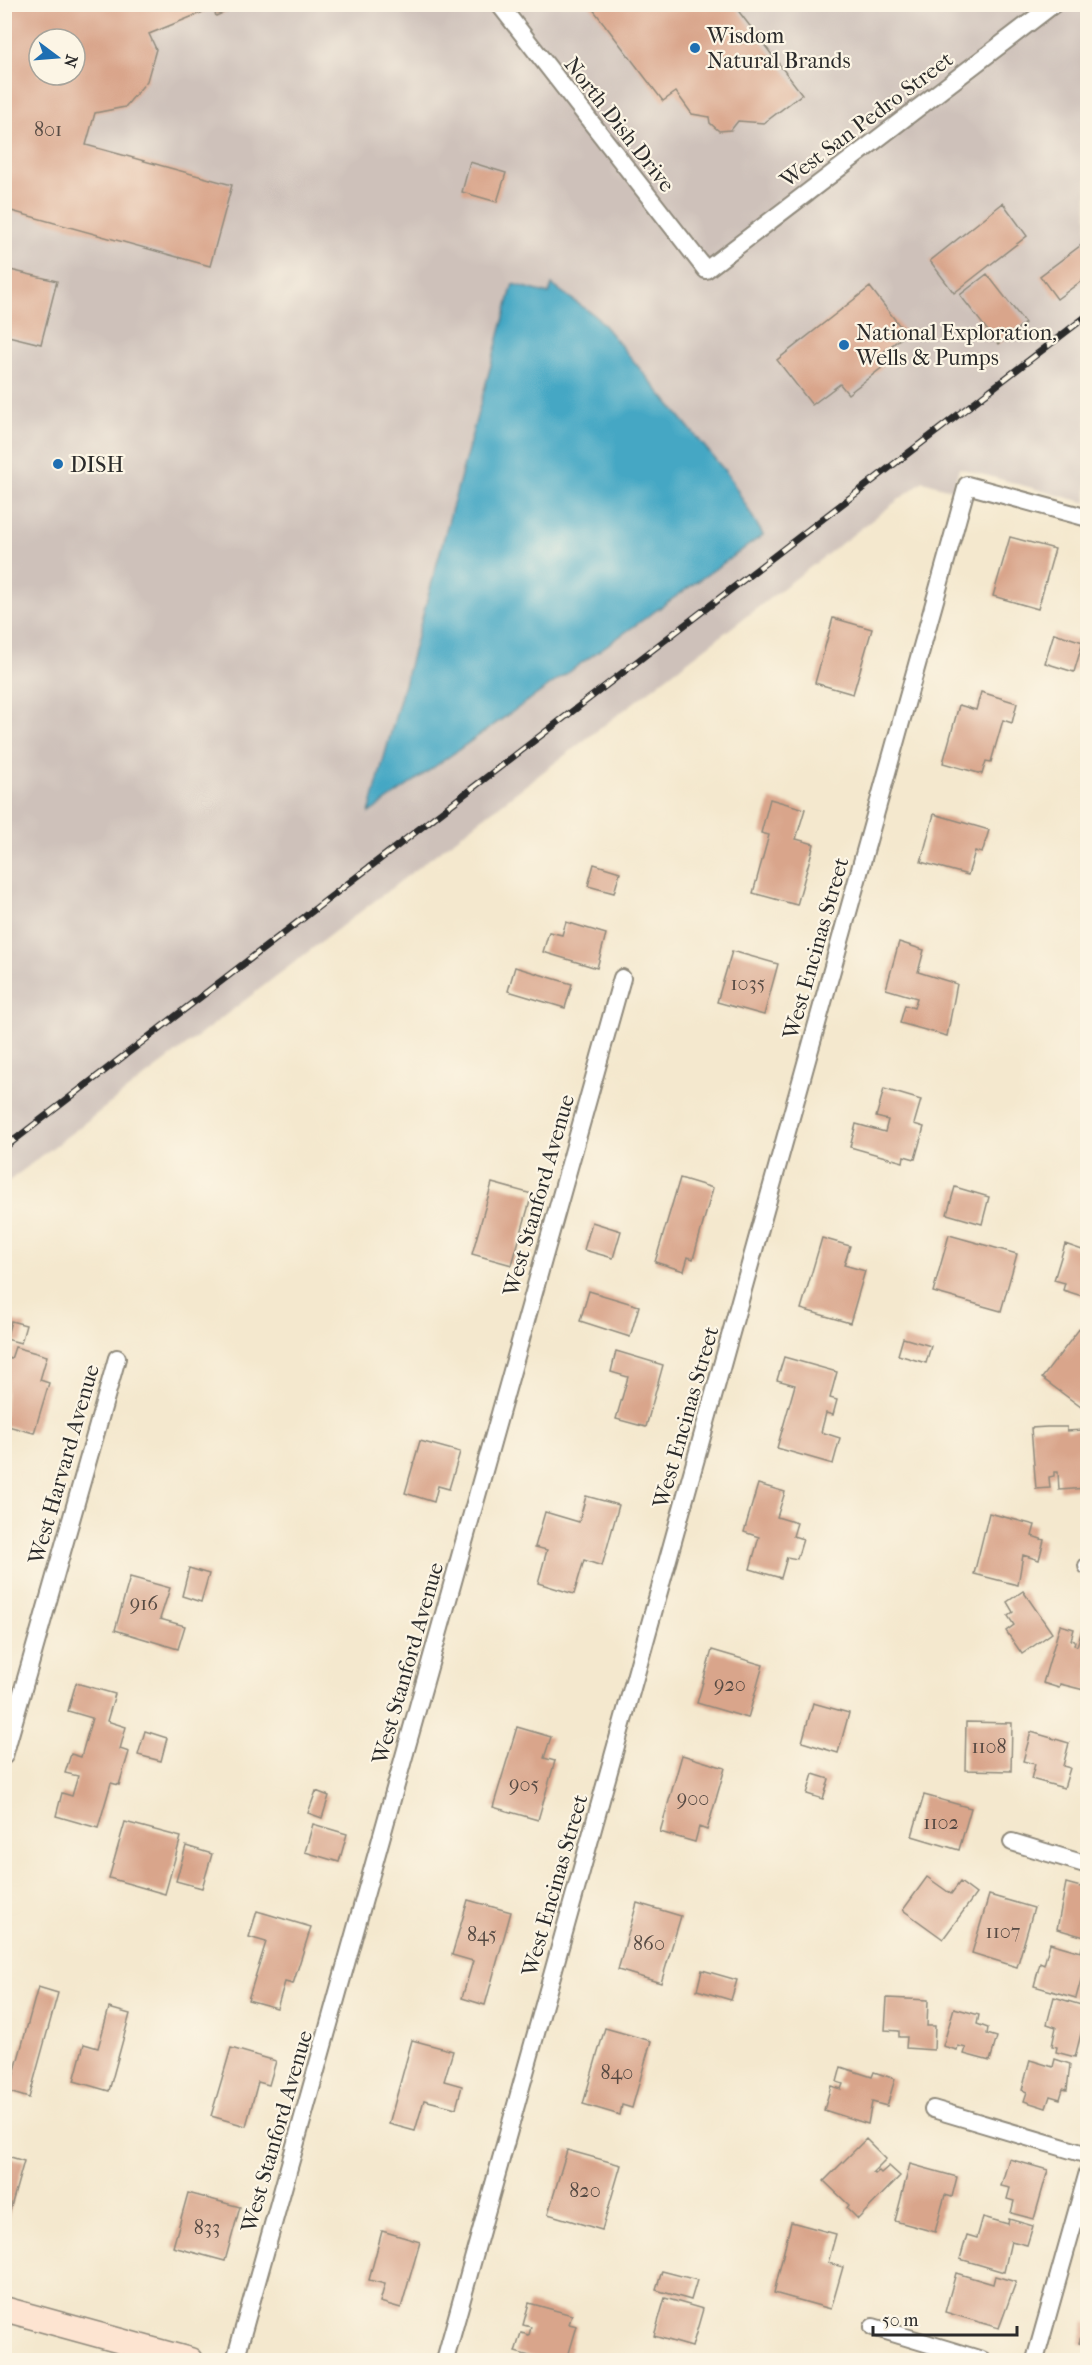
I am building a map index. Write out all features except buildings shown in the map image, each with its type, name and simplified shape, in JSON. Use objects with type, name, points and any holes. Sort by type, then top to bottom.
[{"type":"main road","points":[[4,2309],[190,2361]]},
{"type":"street","name":"North Dish Drive","points":[[499,4],[706,270]]},
{"type":"street","name":"West San Pedro Street","points":[[706,270],[1054,4]]},
{"type":"street","name":"West Encinas Street","points":[[445,2361],[967,484],[1088,518]]},
{"type":"street","name":"West Stanford Avenue","points":[[235,2361],[622,978]]},
{"type":"street","name":"West Harvard Avenue","points":[[4,1756],[117,1358]]},
{"type":"street","points":[[1012,1842],[1088,1866]]},
{"type":"street","points":[[933,2109],[1088,2155]]},
{"type":"street","points":[[1035,2361],[1088,2172]]},
{"type":"street","points":[[873,2327],[982,2361]]},
{"type":"shaded area","points":[[5,5],[1087,5],[1087,503],[959,468],[953,490],[923,481],[5,1184]]},
{"type":"water","points":[[513,284],[549,294],[552,285],[597,317],[729,476],[763,535],[369,813]]},
{"type":"railway","points":[[4,1148],[1088,315]]},
{"type":"place","name":"Wisdom Natural Brands","points":[[695,48]]},
{"type":"place","name":"National Exploration, Wells & Pumps","points":[[844,345]]},
{"type":"place","name":"DISH","points":[[58,464]]}]
